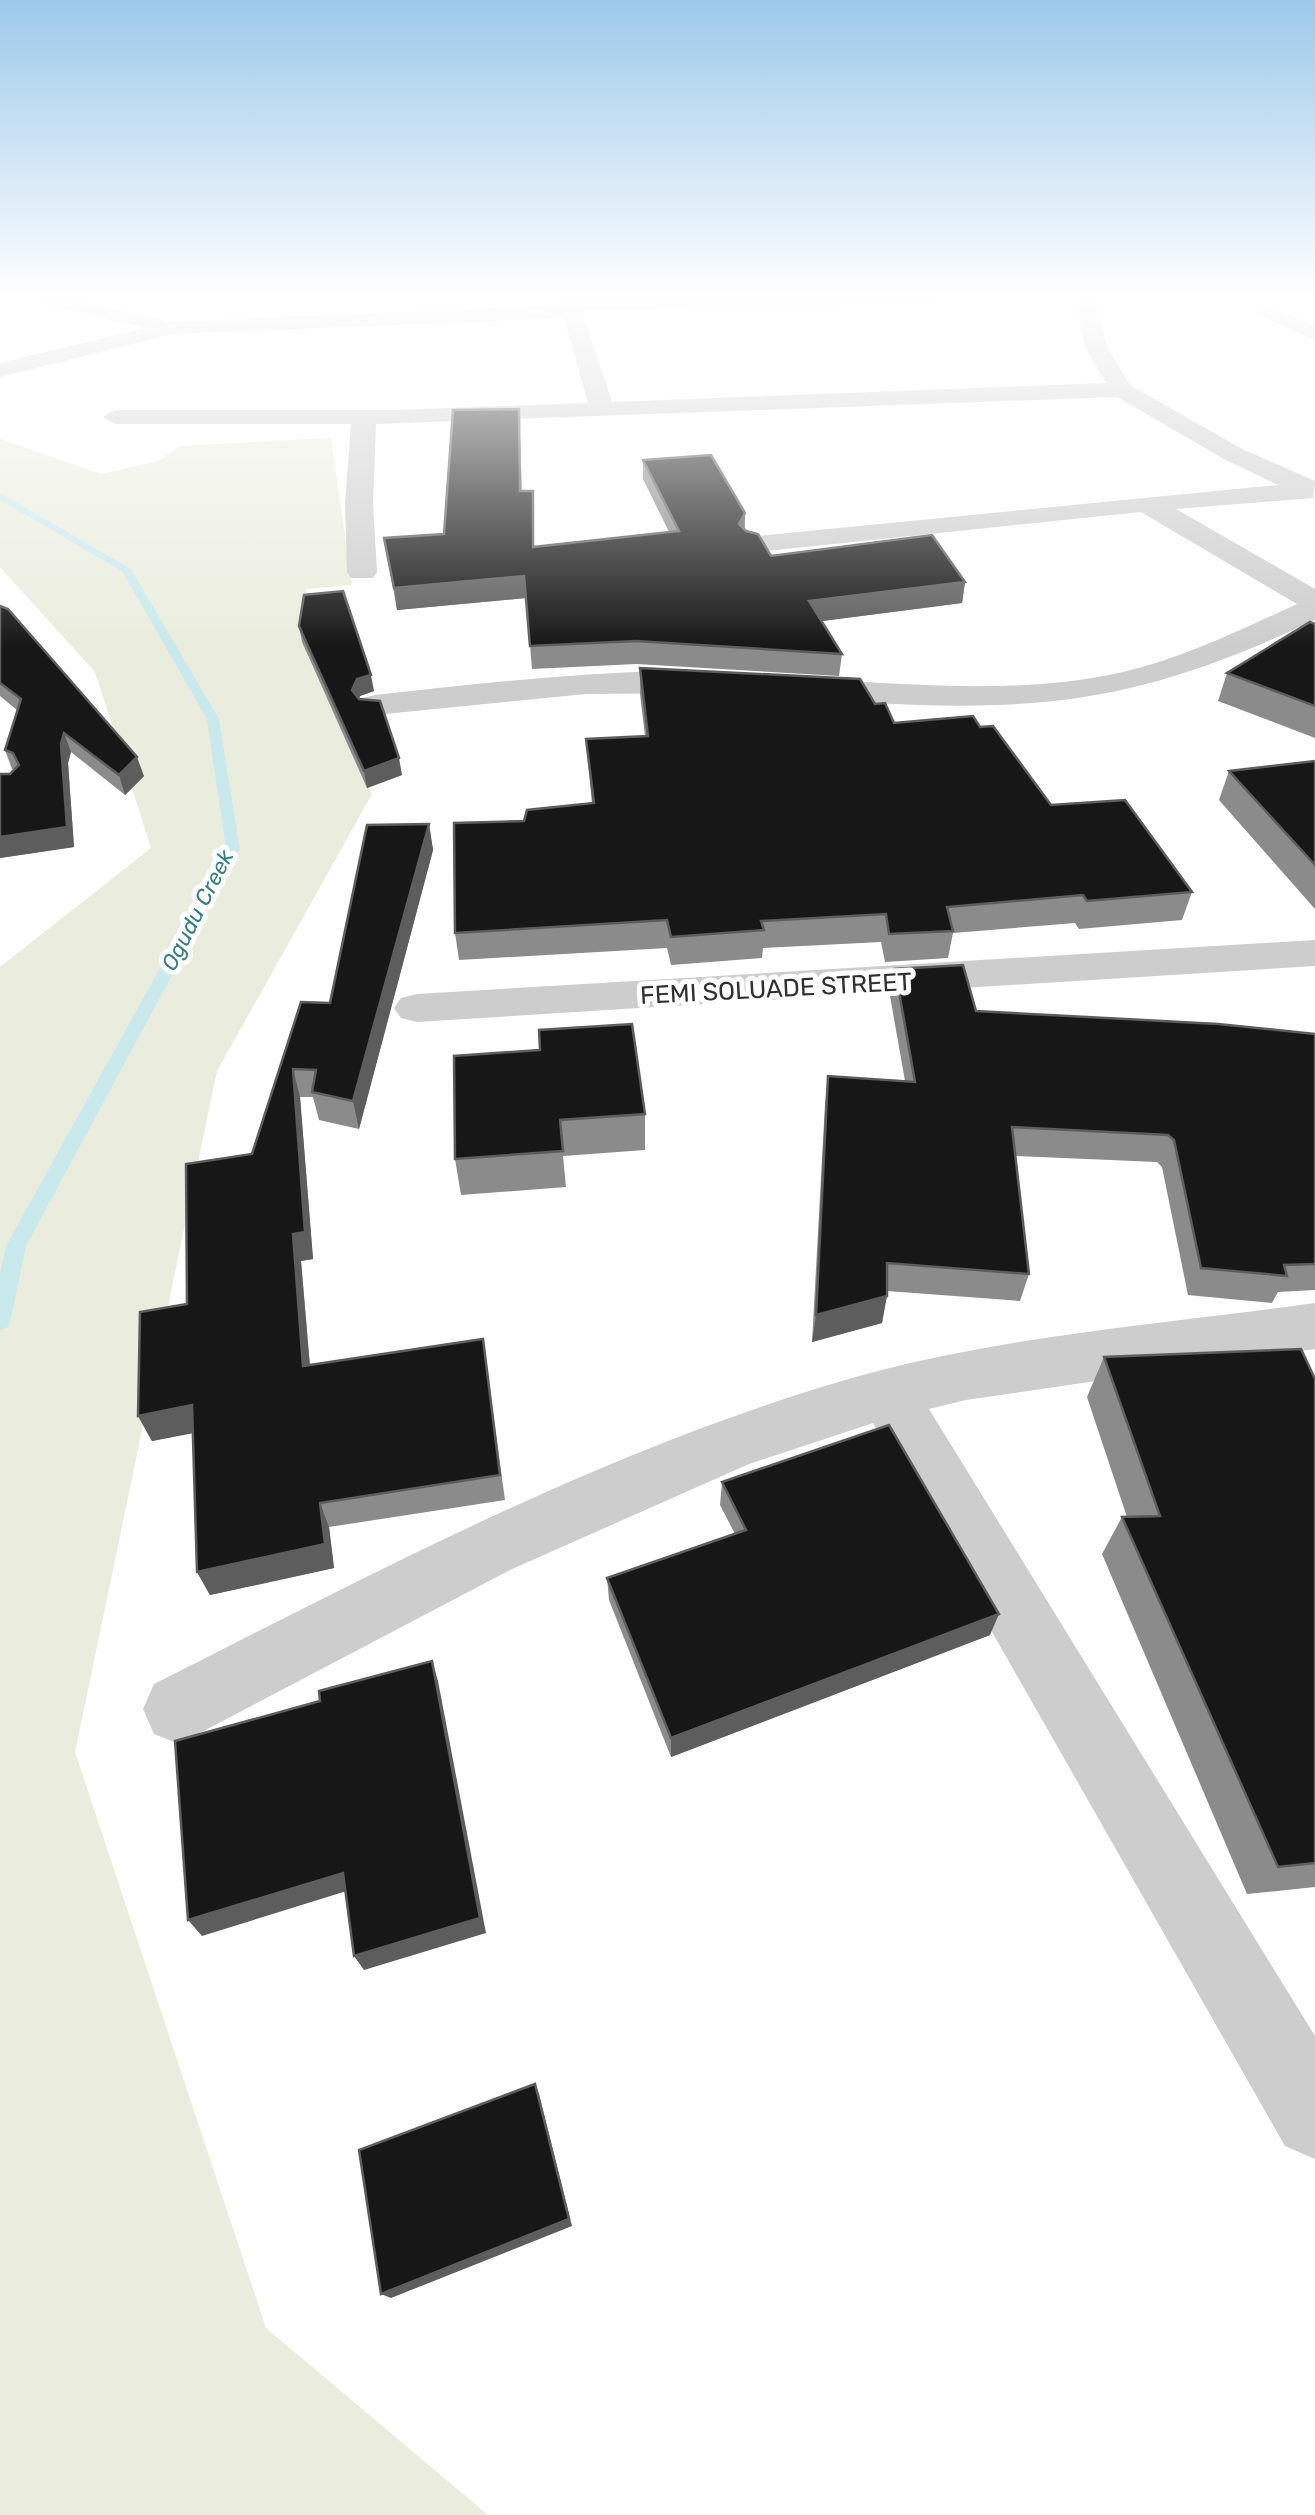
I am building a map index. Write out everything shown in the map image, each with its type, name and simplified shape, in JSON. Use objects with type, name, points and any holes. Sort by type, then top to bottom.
[{"type":"street","points":[[115,417],[364,418],[561,411]]},
{"type":"street","points":[[1158,411],[1232,454],[1314,490]]},
{"type":"street","points":[[362,572],[359,503],[364,418]]},
{"type":"street","points":[[756,543],[1314,490]]},
{"type":"street","points":[[1146,503],[1315,605]]},
{"type":"street","points":[[375,705],[582,683],[656,680],[926,695],[1092,688],[1208,658],[1315,605]]},
{"type":"street","name":"FEMI SOLUADE STREET","points":[[417,1008],[1315,953]]},
{"type":"street","points":[[179,1709],[487,1549],[727,1446],[847,1404],[966,1376],[1312,1329]]},
{"type":"street","points":[[888,1395],[1315,2116]]},
{"type":"shaded area","points":[[331,438],[352,585],[306,589],[311,615],[307,655],[372,794],[217,1071],[75,1752],[266,2328],[488,2515],[0,2515],[0,967],[151,848],[95,672],[0,567],[0,439],[101,474],[159,461],[180,446]]},
{"type":"building","points":[[453,411],[519,411],[520,491],[533,491],[533,547],[679,531],[643,460],[711,455],[745,513],[739,524],[758,534],[771,556],[932,535],[965,582],[809,601],[842,654],[636,641],[530,646],[524,576],[394,588],[384,538],[444,534]]},
{"type":"building","points":[[343,591],[371,675],[357,679],[352,690],[359,699],[380,701],[399,758],[364,771],[299,626],[304,595]]},
{"type":"building","points":[[0,606],[8,609],[137,757],[119,775],[64,733],[61,744],[67,827],[0,837],[0,774],[10,774],[19,765],[13,753],[5,750],[21,699],[0,683]]},
{"type":"building","points":[[1310,622],[1315,624],[1315,706],[1227,673]]},
{"type":"building","points":[[640,668],[860,679],[875,704],[885,703],[894,723],[973,716],[980,727],[993,726],[1051,805],[1125,800],[1192,892],[1087,901],[1083,895],[947,907],[953,931],[889,934],[886,914],[761,921],[764,930],[671,937],[667,920],[455,933],[454,823],[524,821],[527,810],[594,803],[586,739],[648,736]]},
{"type":"building","points":[[1315,761],[1315,865],[1229,771]]},
{"type":"building","points":[[429,824],[353,1101],[312,1092],[316,1070],[293,1069],[305,1232],[293,1234],[303,1366],[483,1339],[500,1475],[320,1503],[325,1544],[197,1572],[192,1405],[138,1416],[140,1312],[187,1304],[186,1164],[252,1154],[301,1002],[330,1003],[367,825]]},
{"type":"building","points":[[963,965],[976,1011],[1218,1024],[1315,1034],[1315,1264],[1284,1265],[1287,1276],[1201,1268],[1174,1140],[1168,1135],[1012,1127],[1029,1274],[887,1263],[887,1296],[816,1315],[828,1076],[915,1082],[895,969]]},
{"type":"building","points":[[632,1024],[645,1114],[560,1120],[563,1151],[455,1159],[454,1056],[540,1050],[539,1030]]},
{"type":"building","points":[[1301,1349],[1315,1379],[1315,1863],[1278,1867],[1122,1517],[1160,1516],[1104,1357]]},
{"type":"building","points":[[889,1425],[999,1614],[671,1738],[607,1578],[746,1530],[722,1482]]},
{"type":"building","points":[[432,1661],[480,1918],[354,1956],[343,1873],[188,1920],[175,1741],[320,1701],[319,1691]]},
{"type":"building","points":[[535,2084],[569,2219],[381,2294],[359,2150]]},
{"type":"waterway","name":"Ogudu Creek","points":[[0,496],[126,569],[213,719],[233,849],[16,1246],[0,1322]]}]
